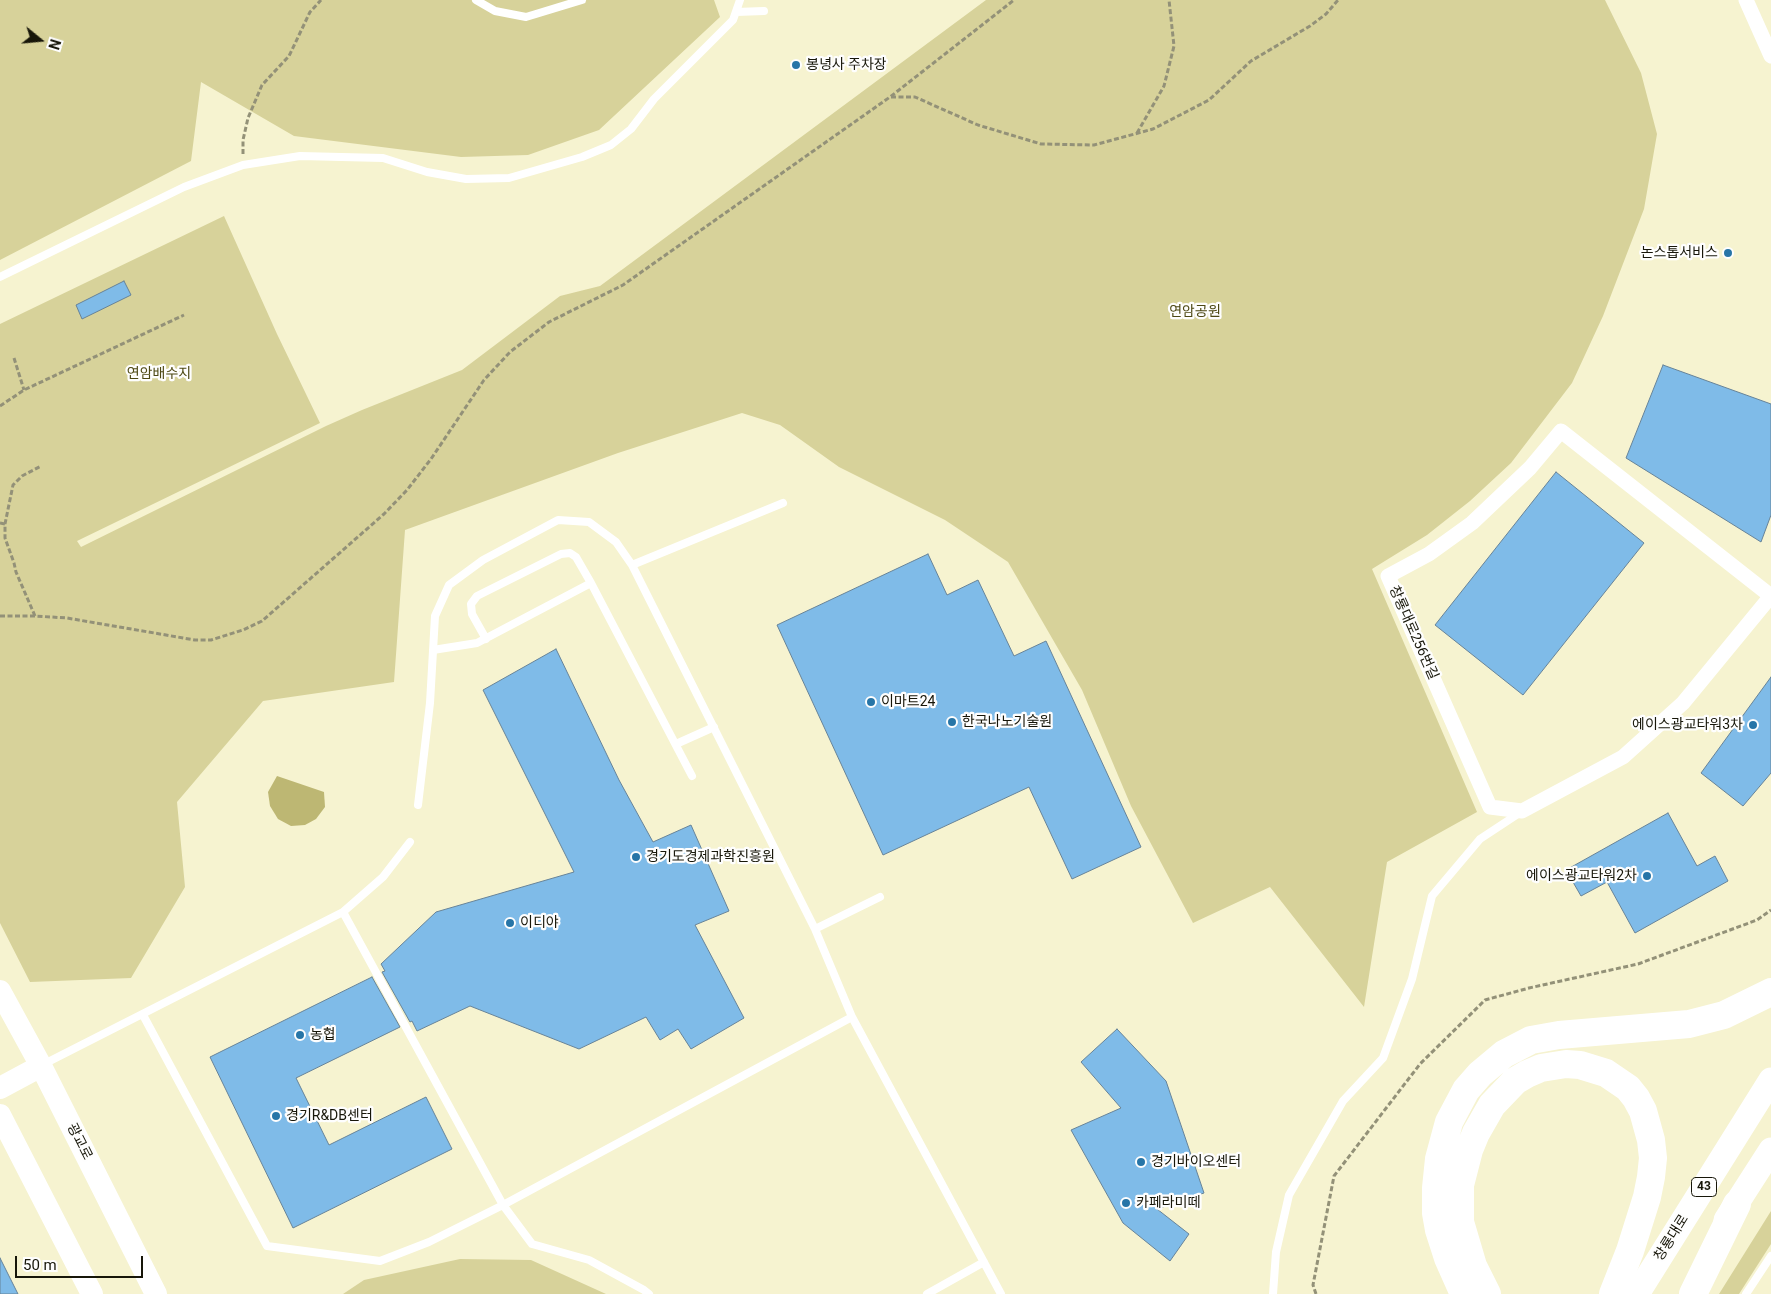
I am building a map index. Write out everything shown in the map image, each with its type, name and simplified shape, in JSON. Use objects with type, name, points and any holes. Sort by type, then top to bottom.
[{"type":"highway","points":[[1464,1294],[1448,1258],[1439,1230],[1435,1205],[1437,1177],[1441,1150],[1449,1122],[1466,1090],[1480,1074],[1504,1054],[1531,1040],[1559,1035],[1689,1024],[1724,1015],[1771,992]]},
{"type":"highway","points":[[1486,1294],[1473,1266],[1460,1222],[1460,1185],[1469,1150],[1476,1132],[1492,1105],[1515,1081],[1541,1068],[1566,1064],[1580,1065],[1606,1073],[1628,1088],[1643,1111],[1651,1140],[1653,1158],[1647,1197],[1630,1251],[1613,1294]]},
{"type":"highway","points":[[1693,1294],[1737,1204]]},
{"type":"main road","name":"광교로","points":[[0,991],[41,1066],[156,1294]]},
{"type":"main road","points":[[0,1088],[41,1066]]},
{"type":"main road","name":"창룡대로","points":[[1636,1294],[1771,1080]]},
{"type":"main road","points":[[0,1115],[92,1294]]},
{"type":"main road","points":[[1679,1294],[1771,1150]]},
{"type":"street","points":[[1746,0],[1771,56]]},
{"type":"street","name":"창룡대로256번길","points":[[1561,431],[1771,596],[1683,703],[1623,757],[1522,811],[1490,807],[1388,576],[1430,554],[1472,523],[1530,468],[1561,431]]},
{"type":"lane","points":[[476,0],[495,11],[526,17],[582,0]]},
{"type":"lane","points":[[0,277],[184,187],[243,165],[300,156],[383,158],[427,172],[466,179],[509,178],[582,157],[611,145],[631,129],[654,100],[734,20],[740,0]]},
{"type":"lane","points":[[736,12],[764,11]]},
{"type":"lane","points":[[632,565],[783,503]]},
{"type":"lane","points":[[418,805],[430,703],[435,616],[449,585],[482,560],[558,520],[589,522],[616,542],[632,565],[815,929],[852,1017],[1001,1294]]},
{"type":"lane","points":[[486,639],[472,614],[471,604],[477,596],[561,554],[570,553],[576,557],[591,583],[692,776]]},
{"type":"lane","points":[[433,650],[477,643],[591,583]]},
{"type":"lane","points":[[676,744],[714,727]]},
{"type":"lane","points":[[1273,1294],[1276,1252],[1289,1195],[1343,1101],[1383,1058],[1412,980],[1432,896],[1480,839],[1522,811]]},
{"type":"lane","points":[[41,1066],[343,912],[383,877],[410,842]]},
{"type":"lane","points":[[815,929],[880,897]]},
{"type":"lane","points":[[343,912],[503,1204],[532,1244],[589,1260],[648,1294]]},
{"type":"lane","points":[[143,1015],[267,1246],[380,1262],[429,1242],[503,1204],[852,1017]]},
{"type":"lane","points":[[1746,1294],[1771,1256]]},
{"type":"lane","points":[[927,1294],[984,1262]]},
{"type":"path","points":[[243,165],[244,140],[248,118],[262,85],[289,56],[310,12],[321,0]]},
{"type":"path","points":[[0,616],[67,618],[195,640],[211,640],[243,630],[262,621],[384,514],[407,490],[431,459],[484,380],[510,352],[548,322],[623,285],[890,97],[1014,0]]},
{"type":"path","points":[[1137,133],[1164,86],[1174,46],[1169,0]]},
{"type":"path","points":[[890,97],[915,97],[978,125],[1042,144],[1094,145],[1153,129],[1209,100],[1251,61],[1310,26],[1326,14],[1338,0]]},
{"type":"path","points":[[0,406],[24,390],[184,314]]},
{"type":"path","points":[[14,358],[24,390]]},
{"type":"path","points":[[35,616],[16,572],[5,538],[5,524],[13,485],[22,476],[41,466]]},
{"type":"path","points":[[0,524],[5,524]]},
{"type":"green space","points":[[0,0],[714,0],[720,17],[599,130],[528,155],[461,157],[294,136],[201,82],[191,161],[0,260]]},
{"type":"green space","name":"연암공원","points":[[986,0],[1605,0],[1641,73],[1657,134],[1644,209],[1603,316],[1572,383],[1511,463],[1470,501],[1427,535],[1372,569],[1477,812],[1387,862],[1364,1007],[1270,887],[1193,923],[1131,806],[1082,690],[1008,562],[945,520],[839,467],[780,425],[742,413],[618,453],[405,530],[394,682],[263,701],[177,802],[185,887],[131,978],[30,982],[0,923],[0,324],[224,216],[277,334],[320,423],[77,541],[81,547],[326,426],[462,370],[560,296],[600,286]]},
{"type":"green space","points":[[1771,1211],[1771,1244],[1739,1294],[1719,1294]]},
{"type":"green space","points":[[460,1259],[531,1260],[606,1294],[343,1294],[364,1280]]},
{"type":"shaded area","points":[[277,776],[324,792],[325,807],[316,819],[305,825],[291,826],[278,819],[270,806],[268,792]]},
{"type":"building","points":[[124,281],[131,295],[82,319],[76,305]]},
{"type":"building","points":[[1663,365],[1771,404],[1771,515],[1761,542],[1626,458]]},
{"type":"building","points":[[1556,472],[1644,543],[1523,695],[1435,625]]},
{"type":"building","name":"한국나노기술원","points":[[928,554],[947,595],[978,580],[1014,656],[1046,641],[1141,847],[1072,879],[1029,787],[883,855],[777,625]]},
{"type":"building","name":"경기도경제과학진흥원","points":[[556,649],[619,780],[653,842],[691,825],[729,911],[695,925],[744,1018],[691,1049],[678,1029],[660,1040],[646,1017],[579,1049],[470,1006],[417,1031],[382,972],[385,971],[381,964],[436,912],[574,872],[483,690]]},
{"type":"building","name":"에이스광교타워3차","points":[[1771,677],[1771,773],[1743,806],[1701,773]]},
{"type":"building","name":"에이스광교타워2차","points":[[1668,813],[1697,866],[1715,856],[1728,881],[1635,933],[1607,882],[1581,896],[1566,870]]},
{"type":"building","name":"경기R&DB센터","points":[[372,977],[400,1027],[296,1078],[329,1145],[426,1097],[452,1149],[293,1228],[210,1057]]},
{"type":"building","name":"경기바이오센터","points":[[1117,1029],[1166,1081],[1204,1193],[1157,1209],[1189,1234],[1170,1261],[1123,1223],[1071,1130],[1121,1108],[1081,1062]]},
{"type":"building","points":[[0,1258],[18,1294],[0,1294]]},
{"type":"place","name":"봉녕사 주차장","points":[[796,65]]},
{"type":"place","name":"논스톱서비스","points":[[1728,253]]},
{"type":"place","name":"이마트24","points":[[871,702]]},
{"type":"place","name":"한국나노기술원","points":[[952,722]]},
{"type":"place","name":"에이스광교타워3차","points":[[1753,725]]},
{"type":"place","name":"경기도경제과학진흥원","points":[[636,857]]},
{"type":"place","name":"에이스광교타워2차","points":[[1647,876]]},
{"type":"place","name":"이디야","points":[[510,923]]},
{"type":"place","name":"농협","points":[[300,1035]]},
{"type":"place","name":"경기R&DB센터","points":[[276,1116]]},
{"type":"place","name":"경기바이오센터","points":[[1141,1162]]},
{"type":"place","name":"카페라미떼","points":[[1126,1203]]},
{"type":"park label","name":"연암배수지","points":[[159,374]]}]
